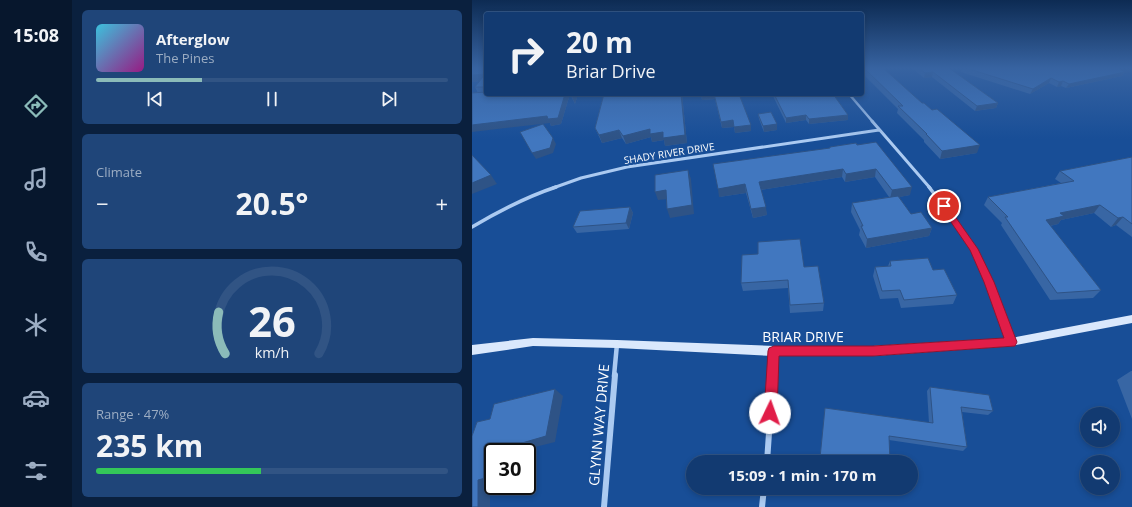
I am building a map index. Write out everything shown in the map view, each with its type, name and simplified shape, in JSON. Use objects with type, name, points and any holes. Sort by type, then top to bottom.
[{"type":"street","points":[[851,96],[953,217],[974,249],[989,282],[1011,342]]},
{"type":"street","name":"SHADY RIVER DRIVE","points":[[472,227],[496,212],[538,193],[581,178],[619,168],[879,130]]},
{"type":"street","name":"BRIAR DRIVE","points":[[472,350],[533,342],[774,351],[873,351],[1011,342],[1132,319]]},
{"type":"street","name":"GLYNN WAY DRIVE","points":[[604,507],[617,344]]},
{"type":"street","points":[[768,455],[774,351]]},
{"type":"street","points":[[762,507],[763,495]]},
{"type":"building","points":[[484,92],[484,96],[564,96],[558,118],[548,119],[547,116],[472,125],[472,93]]},
{"type":"building","points":[[888,92],[909,92],[932,110],[937,109],[980,145],[942,151],[898,106],[903,106]]},
{"type":"building","points":[[958,92],[982,92],[998,103],[977,106]]},
{"type":"building","points":[[603,96],[681,96],[685,135],[663,138],[663,132],[650,134],[650,129],[623,136],[619,130],[599,135],[595,128]]},
{"type":"building","points":[[714,96],[740,96],[751,125],[734,127],[733,120],[721,122]]},
{"type":"building","points":[[775,96],[834,96],[848,115],[809,119],[806,115],[786,118]]},
{"type":"building","points":[[771,112],[777,124],[763,126],[758,114]]},
{"type":"building","points":[[543,124],[553,138],[550,148],[532,153],[520,132]]},
{"type":"building","points":[[876,142],[912,187],[892,190],[876,169],[846,174],[843,169],[759,182],[766,207],[751,209],[745,184],[718,189],[713,164],[856,143],[857,145]]},
{"type":"building","points":[[472,155],[491,175],[472,183]]},
{"type":"building","points":[[1132,157],[1132,224],[1123,217],[1118,218],[1100,205],[1060,213],[1064,216],[1046,220],[1101,290],[1057,293],[1005,217],[1008,217],[988,197],[1074,181],[1060,171]]},
{"type":"building","points":[[688,170],[692,205],[667,209],[666,190],[655,192],[655,175]]},
{"type":"building","points":[[898,196],[911,214],[921,212],[932,228],[867,239],[861,226],[863,226],[852,203]]},
{"type":"building","points":[[630,207],[626,223],[573,227],[580,211]]},
{"type":"building","points":[[800,239],[804,267],[818,266],[824,303],[790,305],[788,280],[741,283],[742,255],[758,254],[758,242]]},
{"type":"building","points":[[928,258],[933,270],[944,269],[957,295],[904,300],[900,290],[882,291],[875,267],[891,266],[890,261]]},
{"type":"building","points":[[930,387],[989,395],[993,411],[961,407],[967,447],[889,436],[890,455],[820,455],[825,408],[933,423]]},
{"type":"building","points":[[555,389],[546,436],[522,443],[484,443],[484,478],[478,480],[478,507],[472,507],[472,436],[477,422],[490,419],[494,404]]},
{"type":"route","points":[[770,413],[774,351],[873,351],[954,347],[1011,342],[989,282],[974,249],[944,206]]}]
